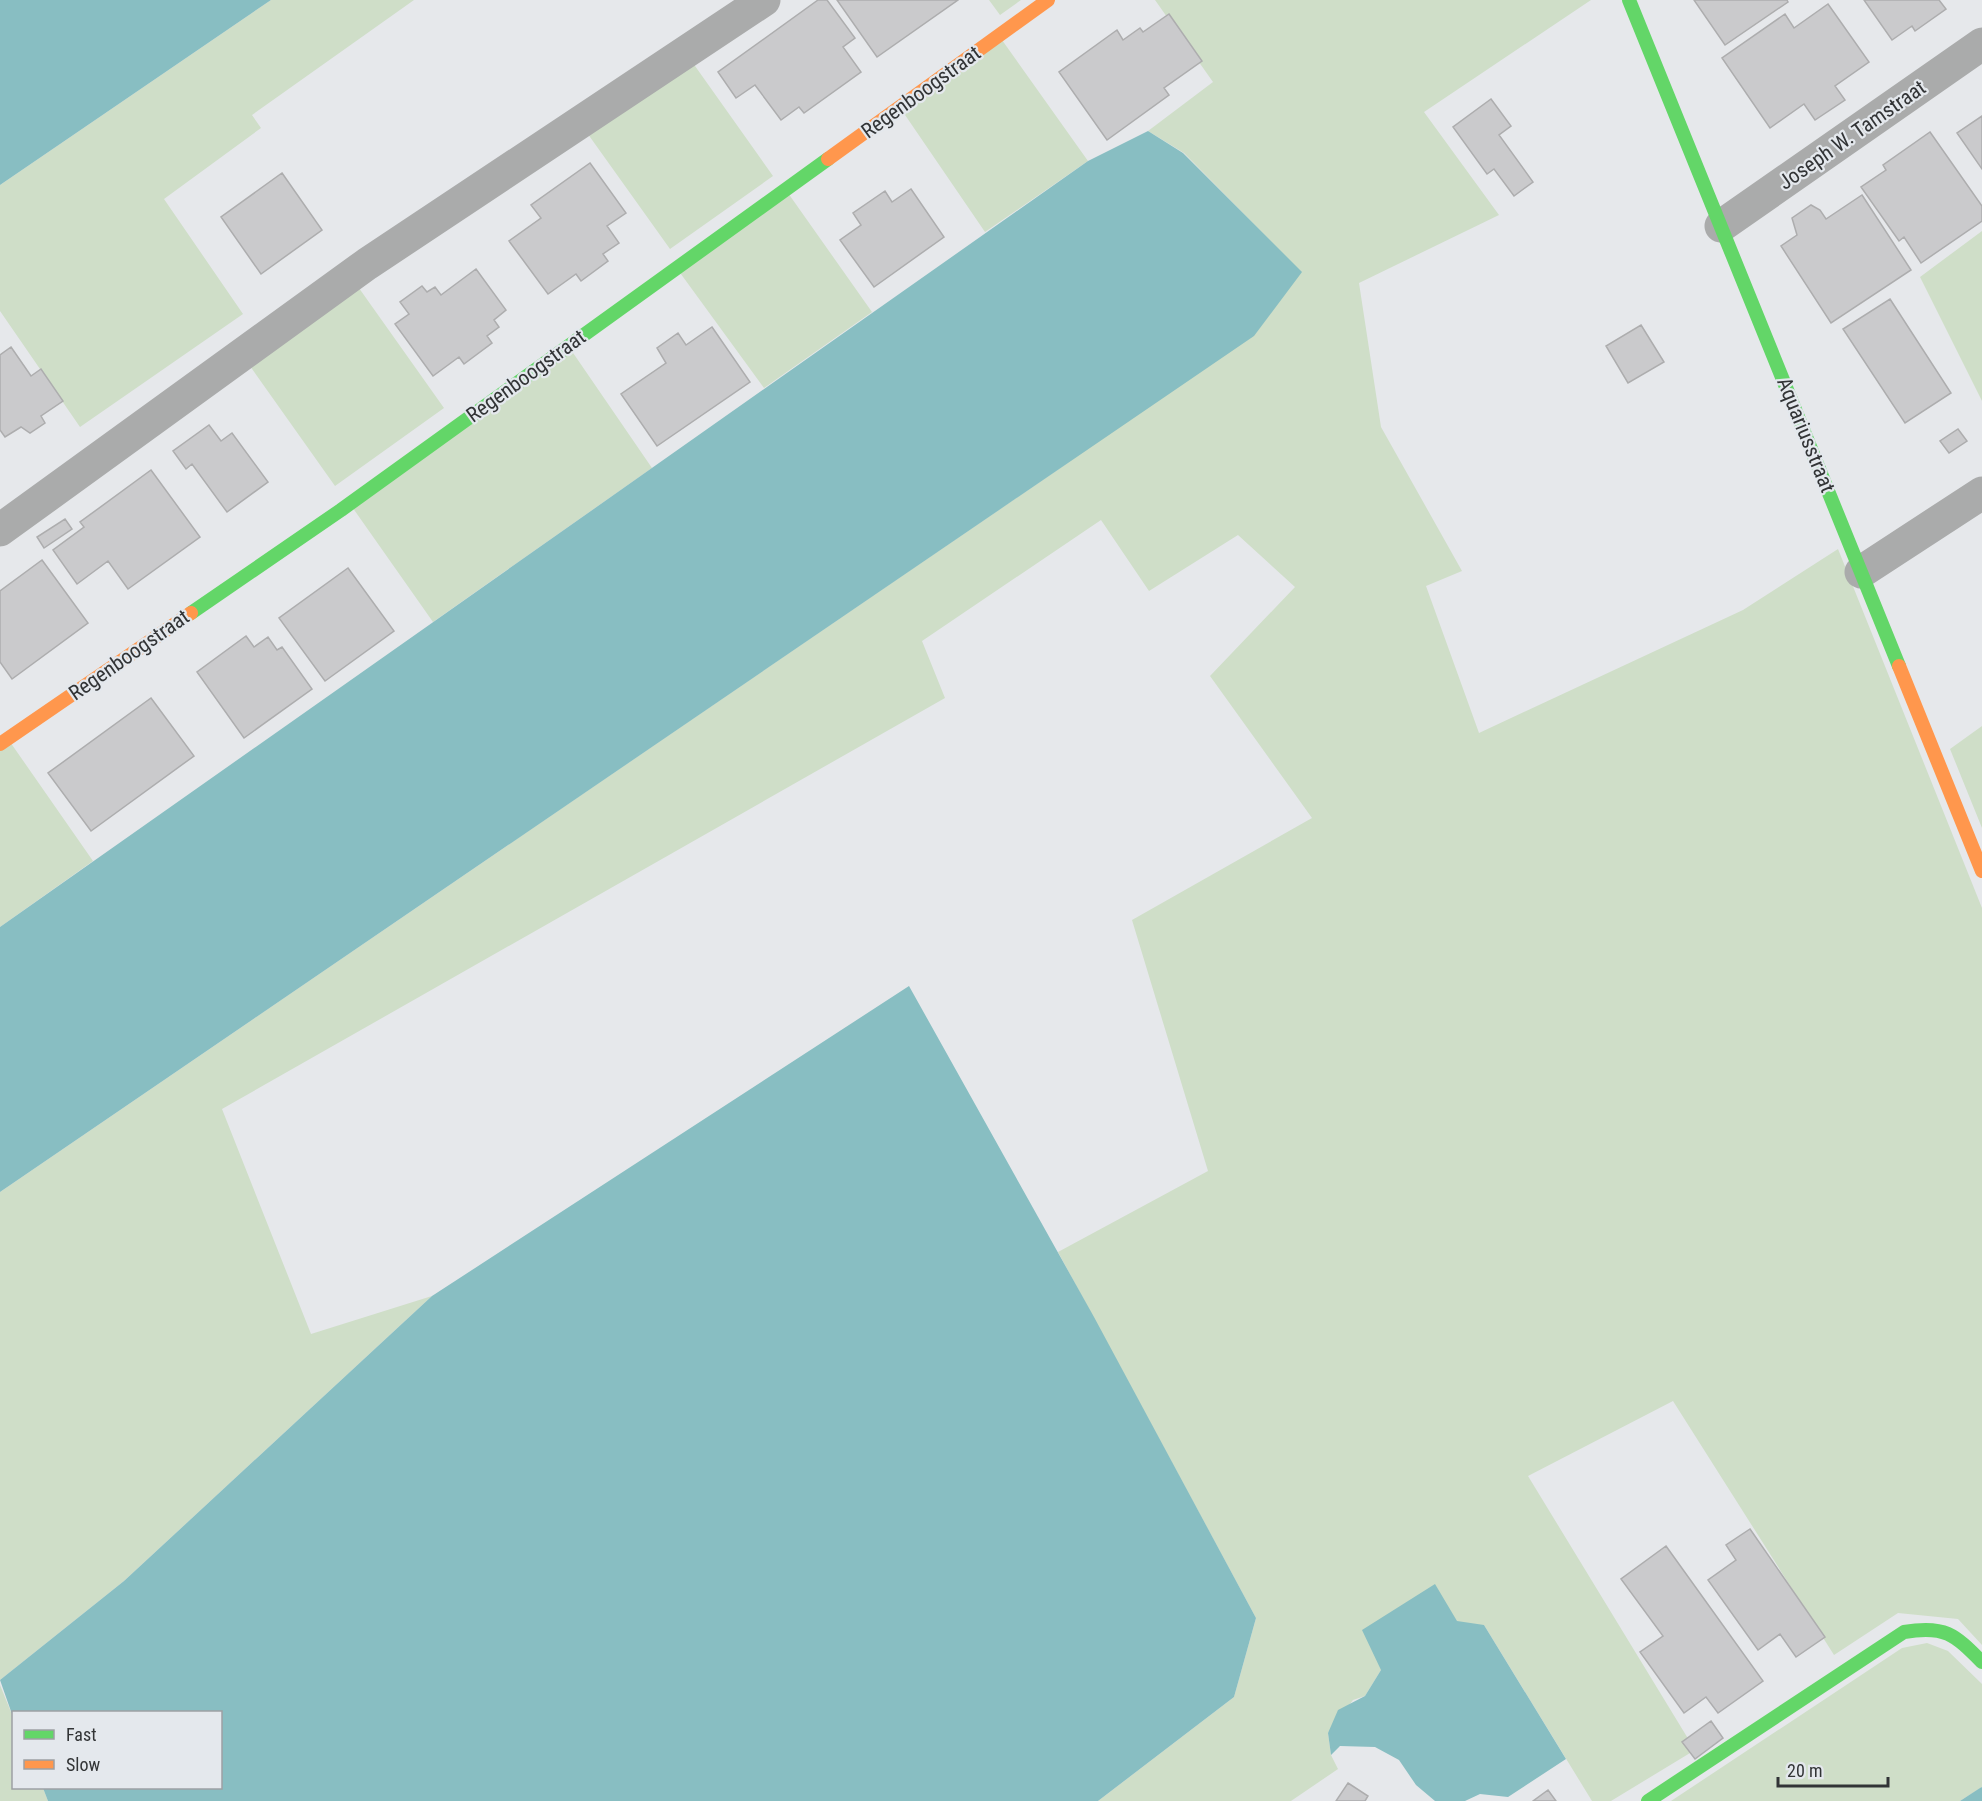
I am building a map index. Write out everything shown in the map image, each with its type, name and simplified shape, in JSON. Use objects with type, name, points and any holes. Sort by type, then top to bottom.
[{"type":"street","points":[[0,530],[367,264],[764,0]]},
{"type":"street","name":"Regenboogstraat","points":[[0,744],[341,510],[1048,0]]},
{"type":"street","name":"Aquariusstraat","points":[[1629,0],[1982,871]]},
{"type":"street","name":"Joseph W. Tamstraat","points":[[1721,226],[1982,44]]},
{"type":"street","points":[[1861,572],[1982,493]]},
{"type":"street","points":[[1648,1801],[1904,1632],[1931,1626],[1952,1632],[1982,1662]]},
{"type":"green space","points":[[271,0],[414,0],[252,115],[261,128],[164,199],[243,314],[80,427],[0,311],[0,185]]},
{"type":"green space","points":[[989,0],[1021,0],[1000,15]]},
{"type":"green space","points":[[1155,0],[1591,0],[1424,112],[1499,215],[1359,283],[1381,427],[1462,571],[1426,586],[1479,733],[1743,610],[1838,549],[1982,908],[1982,1645],[1958,1619],[1898,1613],[1834,1655],[1673,1401],[1528,1476],[1695,1750],[1611,1801],[1592,1801],[1484,1625],[1381,1670],[1365,1696],[1353,1700],[1328,1733],[1331,1755],[1338,1769],[1291,1801],[1098,1801],[1234,1697],[1256,1618],[1058,1252],[1208,1171],[1132,920],[1312,818],[1210,676],[1295,587],[1238,535],[1149,591],[1101,520],[922,641],[945,698],[222,1109],[311,1334],[432,1296],[124,1581],[0,1680],[0,1192],[1066,464],[1301,272],[1184,153],[1148,131],[1213,82]]},
{"type":"green space","points":[[1002,40],[1088,161],[985,232],[903,112]]},
{"type":"green space","points":[[678,42],[773,176],[670,249],[575,116]]},
{"type":"green space","points":[[788,193],[872,312],[764,388],[678,270]]},
{"type":"green space","points":[[1982,231],[1982,401],[1920,277]]},
{"type":"green space","points":[[349,274],[444,408],[335,486],[240,352]]},
{"type":"green space","points":[[569,347],[652,468],[433,622],[350,504]]},
{"type":"green space","points":[[1982,726],[1982,828],[1950,749]]},
{"type":"green space","points":[[8,739],[93,861],[0,927],[0,745]]},
{"type":"green space","points":[[1927,1643],[1948,1651],[1982,1684],[1982,1787],[1960,1801],[1671,1801],[1902,1648]]},
{"type":"green space","points":[[0,1685],[12,1715],[12,1789],[43,1789],[48,1801],[0,1801]]},
{"type":"water","points":[[0,0],[271,0],[0,185]]},
{"type":"water","points":[[1148,131],[1183,153],[1302,272],[1254,336],[0,1192],[0,927],[1088,161]]},
{"type":"water","points":[[909,986],[1094,1317],[1256,1618],[1234,1697],[1098,1801],[48,1801],[43,1789],[222,1789],[222,1711],[12,1711],[12,1714],[0,1680],[124,1581],[432,1296]]},
{"type":"water","points":[[1435,1584],[1457,1621],[1484,1625],[1566,1759],[1508,1797],[1480,1794],[1465,1801],[1435,1801],[1416,1785],[1399,1760],[1375,1747],[1340,1746],[1331,1755],[1328,1733],[1338,1710],[1365,1696],[1381,1670],[1362,1630]]},
{"type":"water","points":[[1982,1787],[1982,1801],[1960,1801],[1980,1788]]},
{"type":"building","points":[[818,0],[827,0],[855,38],[843,47],[861,72],[804,113],[799,107],[781,120],[755,85],[736,98],[718,72]]},
{"type":"building","points":[[837,0],[958,0],[877,57]]},
{"type":"building","points":[[1694,0],[1787,0],[1788,2],[1725,45]]},
{"type":"building","points":[[1864,0],[1939,0],[1946,9],[1915,31],[1912,26],[1892,40]]},
{"type":"building","points":[[1828,4],[1869,62],[1835,86],[1845,100],[1815,120],[1804,104],[1770,128],[1722,58],[1785,14],[1794,28]]},
{"type":"building","points":[[1169,14],[1202,61],[1164,88],[1169,95],[1107,140],[1059,72],[1117,30],[1123,40],[1140,28],[1143,32]]},
{"type":"building","points":[[1491,99],[1511,126],[1499,135],[1533,182],[1514,196],[1494,169],[1487,174],[1453,127]]},
{"type":"building","points":[[1982,116],[1982,169],[1957,133]]},
{"type":"building","points":[[1930,132],[1982,206],[1982,221],[1921,263],[1904,237],[1899,241],[1861,187],[1886,170],[1883,165]]},
{"type":"building","points":[[590,163],[626,213],[607,226],[619,243],[603,254],[608,261],[581,281],[576,274],[548,294],[509,241],[541,218],[531,205]]},
{"type":"building","points":[[282,173],[322,230],[261,274],[221,217]]},
{"type":"building","points":[[911,189],[944,237],[874,287],[840,240],[861,225],[853,213],[885,191],[892,202]]},
{"type":"building","points":[[1862,195],[1911,270],[1831,323],[1781,246],[1797,235],[1792,218],[1811,205],[1820,210],[1826,219]]},
{"type":"building","points":[[476,269],[506,310],[494,320],[499,327],[487,336],[492,343],[464,364],[459,357],[433,376],[395,324],[409,314],[400,302],[422,286],[427,292],[435,287],[441,295]]},
{"type":"building","points":[[1890,299],[1951,393],[1905,423],[1843,329]]},
{"type":"building","points":[[1641,325],[1664,362],[1628,383],[1606,346]]},
{"type":"building","points":[[712,327],[750,382],[657,446],[621,394],[666,363],[657,348],[678,333],[686,345]]},
{"type":"building","points":[[11,347],[31,376],[41,369],[63,401],[41,416],[45,423],[30,433],[21,427],[5,437],[0,430],[0,355]]},
{"type":"building","points":[[209,425],[221,441],[232,433],[268,482],[227,512],[192,464],[186,469],[173,451]]},
{"type":"building","points":[[1958,429],[1967,441],[1949,453],[1940,441]]},
{"type":"building","points":[[151,470],[200,537],[128,589],[108,561],[77,584],[53,550],[84,527],[80,522]]},
{"type":"building","points":[[65,519],[72,529],[44,548],[37,537]]},
{"type":"building","points":[[42,560],[88,623],[12,679],[0,662],[0,591]]},
{"type":"building","points":[[348,568],[394,631],[325,681],[279,618]]},
{"type":"building","points":[[246,636],[254,647],[268,637],[277,650],[282,647],[312,689],[244,738],[197,672]]},
{"type":"building","points":[[151,698],[194,756],[91,831],[48,773]]},
{"type":"building","points":[[1750,1529],[1825,1637],[1796,1657],[1780,1634],[1758,1650],[1708,1580],[1736,1560],[1726,1545]]},
{"type":"building","points":[[1666,1546],[1763,1681],[1718,1713],[1706,1697],[1684,1713],[1640,1652],[1663,1636],[1621,1579]]},
{"type":"building","points":[[1711,1721],[1723,1738],[1695,1759],[1682,1742]]},
{"type":"building","points":[[1348,1783],[1368,1796],[1365,1801],[1336,1801]]},
{"type":"building","points":[[1548,1790],[1556,1801],[1533,1801]]},
{"type":"traffic: fast","points":[[1629,0],[1899,666]]},
{"type":"traffic: fast","points":[[191,613],[341,510],[828,159]]},
{"type":"traffic: fast","points":[[1648,1801],[1904,1632],[1930,1630],[1948,1634],[1956,1638],[1982,1662]]},
{"type":"traffic: slow","points":[[828,159],[1048,0]]},
{"type":"traffic: slow","points":[[0,744],[191,613]]},
{"type":"traffic: slow","points":[[1899,666],[1982,871]]}]
